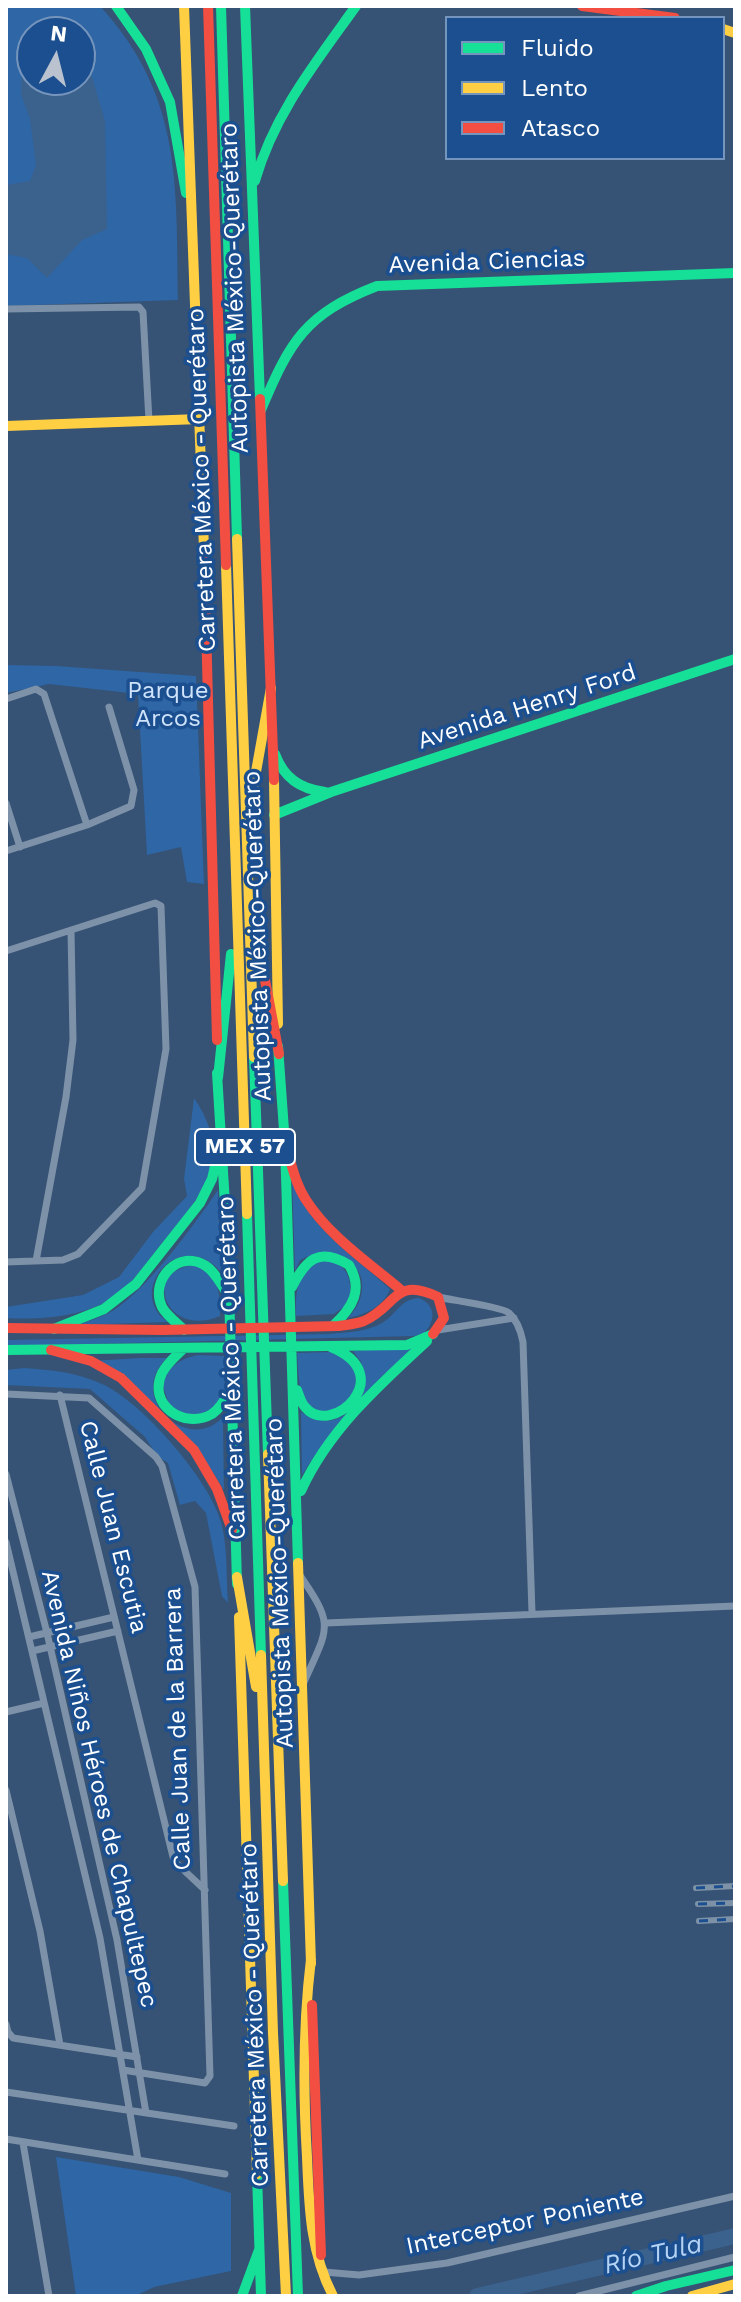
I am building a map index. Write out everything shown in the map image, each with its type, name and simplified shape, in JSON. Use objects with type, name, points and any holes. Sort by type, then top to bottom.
[{"type":"main road","points":[[116,6],[146,49],[170,102],[194,241]]},
{"type":"main road","name":"Autopista México-Querétaro","points":[[184,6],[261,2294]]},
{"type":"main road","name":"Carretera México - Querétaro","points":[[208,6],[273,2033],[292,2292]]},
{"type":"main road","name":"Carretera México - Querétaro","points":[[221,6],[292,2292]]},
{"type":"main road","name":"Autopista México-Querétaro","points":[[245,6],[273,745],[279,1054],[291,1292],[298,1499],[297,1571],[323,2292]]},
{"type":"main road","points":[[251,198],[259,164],[276,125],[356,6]]},
{"type":"main road","points":[[582,6],[660,16]]},
{"type":"main road","name":"Avenida Ciencias","points":[[259,416],[283,357],[295,338],[333,306],[353,294],[377,286],[735,273]]},
{"type":"main road","points":[[6,426],[200,419]]},
{"type":"main road","name":"Avenida Henry Ford","points":[[274,815],[331,792],[735,659]]},
{"type":"main road","points":[[247,818],[271,688]]},
{"type":"main road","points":[[273,745],[280,766],[294,783],[316,792],[331,792]]},
{"type":"main road","points":[[251,916],[279,1054]]},
{"type":"main road","points":[[218,1078],[226,984],[237,918]]},
{"type":"main road","points":[[54,1329],[104,1309],[136,1284],[200,1203],[212,1179],[220,1125]]},
{"type":"main road","points":[[285,1144],[297,1183],[321,1219],[401,1290]]},
{"type":"main road","points":[[291,1292],[300,1268],[309,1260],[331,1257],[349,1265],[358,1285],[355,1301],[349,1312],[328,1326]]},
{"type":"main road","points":[[184,1330],[163,1310],[158,1295],[160,1280],[168,1268],[183,1261],[206,1263],[219,1274],[229,1298]]},
{"type":"main road","points":[[6,1328],[211,1330],[328,1326],[365,1322],[377,1316],[401,1290],[420,1288],[438,1297],[444,1318],[438,1330],[386,1378],[313,1463],[298,1499]]},
{"type":"main road","points":[[6,1350],[331,1347],[407,1345],[427,1341]]},
{"type":"main road","points":[[293,1371],[299,1399],[309,1411],[330,1416],[350,1407],[361,1386],[358,1367],[350,1356],[331,1347]]},
{"type":"main road","points":[[183,1349],[161,1375],[159,1384],[162,1402],[173,1415],[198,1421],[215,1413],[231,1388]]},
{"type":"main road","points":[[51,1350],[91,1361],[121,1378],[194,1450],[217,1489],[236,1540]]},
{"type":"main road","points":[[237,1577],[266,1759]]},
{"type":"main road","points":[[311,1959],[303,2043],[312,2244],[319,2268],[333,2296]]},
{"type":"main road","points":[[242,2296],[259,2250]]},
{"type":"main road","points":[[636,2296],[735,2270]]},
{"type":"main road","points":[[692,2296],[735,2284]]},
{"type":"street","points":[[6,309],[139,307],[143,312],[149,421]]},
{"type":"street","points":[[8,698],[36,689],[44,694],[87,825]]},
{"type":"street","points":[[6,851],[87,825],[131,806],[135,797],[109,707]]},
{"type":"street","points":[[6,803],[20,847]]},
{"type":"street","points":[[6,951],[160,904],[166,1049],[142,1188],[78,1254],[63,1260],[6,1262]]},
{"type":"street","points":[[36,1261],[66,1097],[73,1040],[71,930]]},
{"type":"street","points":[[438,1297],[503,1309],[514,1318],[523,1342],[532,1613]]},
{"type":"street","points":[[438,1330],[514,1318]]},
{"type":"street","name":"Calle Juan de la Barrera","points":[[6,1394],[83,1396],[95,1402],[156,1457],[162,1466],[195,1587],[209,2081],[205,2083],[140,2072]]},
{"type":"street","name":"Calle Juan Escutia","points":[[60,1395],[174,1861],[205,1890]]},
{"type":"street","name":"Avenida Niños Héroes de Chapultepec","points":[[6,1474],[47,1633],[117,1940],[146,2113]]},
{"type":"street","points":[[6,1520],[17,1517]]},
{"type":"street","name":"Avenida Niños Héroes de Chapultepec","points":[[6,1542],[10,1572],[29,1637],[100,1938],[138,2160]]},
{"type":"street","points":[[297,1571],[321,1606],[326,1623],[324,1637],[302,1687]]},
{"type":"street","points":[[326,1623],[735,1606]]},
{"type":"street","points":[[29,1637],[114,1617]]},
{"type":"street","points":[[32,1651],[118,1631]]},
{"type":"street","points":[[6,1712],[44,1703]]},
{"type":"street","points":[[6,1790],[40,1931],[60,2045]]},
{"type":"street","points":[[77,1841],[94,1837]]},
{"type":"street","points":[[81,1856],[97,1853]]},
{"type":"street","points":[[6,2024],[13,2038],[137,2057]]},
{"type":"street","points":[[123,2070],[140,2072]]},
{"type":"street","points":[[6,2092],[234,2126]]},
{"type":"street","points":[[6,2139],[225,2174]]},
{"type":"street","points":[[23,2143],[49,2296]]},
{"type":"street","name":"Interceptor Poniente","points":[[321,2272],[359,2275],[447,2263],[735,2196]]},
{"type":"street","points":[[579,2296],[735,2257]]},
{"type":"green space","points":[[6,6],[100,6],[127,40],[147,74],[161,109],[174,180],[178,300],[6,306]]},
{"type":"green space","name":"Parque Arcos","points":[[6,665],[196,676],[204,884],[187,882],[181,847],[147,855],[138,694],[49,684],[6,693]]},
{"type":"green space","points":[[194,1098],[212,1141],[212,1160],[207,1178],[187,1213],[137,1275],[113,1298],[88,1309],[47,1318],[6,1318],[6,1307],[83,1295],[119,1277],[153,1232],[187,1196],[184,1179]]},
{"type":"green space","points":[[292,1180],[299,1197],[320,1227],[390,1289],[373,1309],[348,1318],[358,1304],[362,1290],[361,1277],[355,1266],[345,1258],[317,1254],[300,1260],[295,1271]]},
{"type":"green space","points":[[218,1190],[221,1272],[205,1259],[189,1256],[175,1259],[163,1268],[155,1281],[152,1295],[156,1309],[168,1322],[78,1325],[98,1318],[131,1297],[185,1236]]},
{"type":"green space","points":[[325,1260],[339,1265],[348,1275],[349,1303],[334,1314],[296,1316],[297,1290],[303,1274]]},
{"type":"green space","points":[[193,1265],[213,1278],[220,1299],[220,1316],[202,1321],[186,1319],[167,1302],[165,1291],[168,1280],[177,1270]]},
{"type":"green space","points":[[419,1298],[429,1305],[432,1318],[424,1333],[414,1336],[6,1346],[6,1340],[350,1332],[382,1323],[403,1304]]},
{"type":"green space","points":[[415,1347],[380,1378],[302,1475],[301,1412],[321,1420],[338,1418],[352,1409],[364,1392],[361,1362],[353,1351]]},
{"type":"green space","points":[[330,1352],[352,1366],[355,1386],[350,1403],[328,1412],[316,1411],[304,1399],[301,1390],[297,1353]]},
{"type":"green space","points":[[198,1355],[224,1356],[225,1390],[213,1410],[188,1417],[170,1408],[163,1386],[167,1374],[175,1365]]},
{"type":"green space","points":[[167,1358],[156,1373],[153,1389],[157,1404],[166,1416],[179,1425],[194,1429],[209,1427],[223,1417],[224,1490],[197,1447],[145,1397],[91,1361]]},
{"type":"green space","points":[[24,1368],[73,1374],[102,1384],[136,1407],[172,1444],[203,1485],[221,1522],[228,1603],[222,1596],[206,1513],[195,1501],[180,1505],[168,1463],[157,1456],[145,1437],[90,1389],[6,1385],[6,1370]]},
{"type":"green space","points":[[56,2157],[179,2177],[231,2193],[231,2271],[154,2287],[135,2296],[76,2296]]},
{"type":"shaded area","points":[[96,91],[105,121],[107,229],[82,240],[47,278],[27,258],[6,254],[6,185],[30,181],[36,165],[30,119],[22,96],[96,96]]},
{"type":"waterway","name":"Río Tula","points":[[477,2296],[735,2236]]},
{"type":"railway","points":[[696,1888],[735,1886]]},
{"type":"railway","points":[[698,1904],[735,1903]]},
{"type":"railway","points":[[699,1921],[735,1919]]},
{"type":"traffic: fast","points":[[116,6],[146,49],[170,102],[186,193]]},
{"type":"traffic: fast","points":[[221,6],[237,539]]},
{"type":"traffic: fast","points":[[245,6],[260,399]]},
{"type":"traffic: fast","points":[[255,181],[285,111],[311,68],[356,6]]},
{"type":"traffic: fast","points":[[261,410],[291,348],[316,319],[333,307],[377,286],[735,273]]},
{"type":"traffic: fast","points":[[274,815],[331,792],[735,659]]},
{"type":"traffic: fast","points":[[275,754],[283,770],[294,781],[325,792]]},
{"type":"traffic: fast","points":[[218,1078],[231,954]]},
{"type":"traffic: fast","points":[[278,1046],[285,1144],[298,1563]]},
{"type":"traffic: fast","points":[[254,1057],[268,1454]]},
{"type":"traffic: fast","points":[[217,1073],[228,1253],[237,1584]]},
{"type":"traffic: fast","points":[[54,1329],[104,1309],[136,1284],[200,1203],[212,1179],[218,1154]]},
{"type":"traffic: fast","points":[[247,1214],[261,1655]]},
{"type":"traffic: fast","points":[[292,1287],[303,1269],[314,1259],[329,1257],[349,1265],[356,1291],[346,1312],[333,1326]]},
{"type":"traffic: fast","points":[[184,1330],[164,1310],[159,1297],[163,1277],[169,1270],[177,1264],[196,1261],[212,1271],[225,1290]]},
{"type":"traffic: fast","points":[[6,1350],[407,1345],[433,1334]]},
{"type":"traffic: fast","points":[[301,1491],[325,1448],[340,1429],[373,1392],[427,1341]]},
{"type":"traffic: fast","points":[[297,1390],[304,1405],[316,1415],[330,1415],[354,1400],[360,1387],[360,1373],[351,1359],[331,1347]]},
{"type":"traffic: fast","points":[[183,1349],[164,1369],[159,1385],[160,1395],[171,1412],[190,1419],[212,1414],[231,1389]]},
{"type":"traffic: fast","points":[[283,1881],[298,2296]]},
{"type":"traffic: fast","points":[[257,2174],[261,2296]]},
{"type":"traffic: fast","points":[[242,2296],[259,2250]]},
{"type":"traffic: fast","points":[[636,2296],[735,2270]]},
{"type":"traffic: slow","points":[[184,6],[204,549]]},
{"type":"traffic: slow","points":[[725,30],[735,33]]},
{"type":"traffic: slow","points":[[6,426],[200,419]]},
{"type":"traffic: slow","points":[[237,539],[254,1057]]},
{"type":"traffic: slow","points":[[226,565],[247,1214]]},
{"type":"traffic: slow","points":[[252,794],[271,688]]},
{"type":"traffic: slow","points":[[274,780],[278,1024]]},
{"type":"traffic: slow","points":[[268,1454],[283,1881]]},
{"type":"traffic: slow","points":[[298,1563],[311,1964]]},
{"type":"traffic: slow","points":[[237,1577],[256,1687]]},
{"type":"traffic: slow","points":[[239,1617],[257,2174]]},
{"type":"traffic: slow","points":[[261,1655],[273,2033],[286,2296]]},
{"type":"traffic: slow","points":[[311,1959],[304,2058],[309,2193],[315,2246],[333,2296]]},
{"type":"traffic: slow","points":[[692,2296],[735,2284]]},
{"type":"traffic: jam","points":[[208,6],[226,565]]},
{"type":"traffic: jam","points":[[582,6],[660,16]]},
{"type":"traffic: jam","points":[[260,399],[274,780]]},
{"type":"traffic: jam","points":[[204,549],[217,1040]]},
{"type":"traffic: jam","points":[[259,948],[279,1054]]},
{"type":"traffic: jam","points":[[290,1160],[301,1191],[315,1213],[350,1248],[401,1290]]},
{"type":"traffic: jam","points":[[6,1328],[163,1330],[338,1326],[364,1321],[404,1291],[413,1290],[438,1297],[444,1318],[433,1334]]},
{"type":"traffic: jam","points":[[51,1350],[91,1361],[121,1378],[194,1450],[217,1489],[232,1530]]},
{"type":"traffic: jam","points":[[312,2005],[321,2255]]}]
